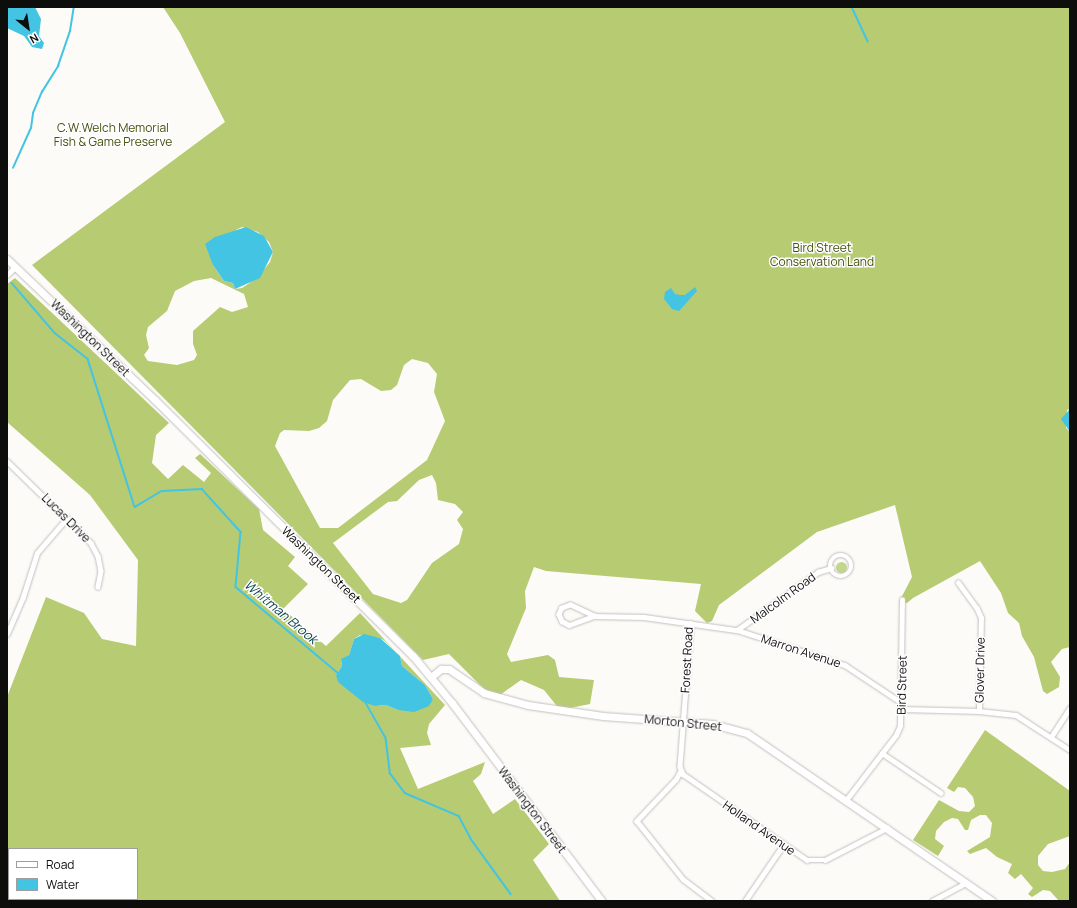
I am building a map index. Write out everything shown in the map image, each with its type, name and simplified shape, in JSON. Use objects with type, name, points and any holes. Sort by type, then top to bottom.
[{"type":"main road","name":"Washington Street","points":[[7,258],[372,614],[431,677],[602,901]]},
{"type":"main road","name":"Morton Street","points":[[431,677],[441,669],[449,669],[484,693],[528,705],[603,716],[683,721],[724,726],[747,733],[992,901]]},
{"type":"street","points":[[7,275],[15,266]]},
{"type":"street","name":"Lucas Drive","points":[[7,461],[67,518],[95,550],[101,571],[98,587]]},
{"type":"street","points":[[7,634],[23,597],[36,552],[67,518]]},
{"type":"street","name":"Malcolm Road","points":[[841,555],[848,557],[852,563],[851,571],[844,576],[834,574],[831,568],[834,558],[841,555]]},
{"type":"street","name":"Malcolm Road","points":[[737,630],[818,572],[831,568]]},
{"type":"street","name":"Glover Drive","points":[[902,709],[979,711],[981,618],[976,606],[958,583]]},
{"type":"street","name":"Bird Street","points":[[846,800],[897,733],[902,709],[902,600]]},
{"type":"street","name":"Forest Road","points":[[594,616],[569,625],[562,622],[559,614],[564,606],[570,604],[594,616],[691,623],[683,721]]},
{"type":"street","name":"Marron Avenue","points":[[691,623],[737,630],[844,665],[902,703]]},
{"type":"street","points":[[1051,737],[1070,708]]},
{"type":"street","points":[[979,711],[1016,715],[1070,750]]},
{"type":"street","points":[[683,721],[681,771],[668,789],[637,819],[647,836],[678,873],[712,901]]},
{"type":"street","points":[[882,753],[941,793]]},
{"type":"street","name":"Holland Avenue","points":[[681,771],[802,858],[818,862],[887,828]]},
{"type":"street","points":[[745,901],[783,845]]},
{"type":"street","points":[[932,901],[966,883]]},
{"type":"green space","name":"Bird Street Conservation Land","points":[[163,7],[1070,7],[1070,409],[1067,410],[1066,428],[1070,432],[1070,647],[1062,649],[1051,662],[1060,677],[1059,687],[1047,694],[1043,691],[1034,657],[1022,636],[1019,623],[1008,613],[1001,593],[980,561],[913,598],[907,603],[899,602],[912,577],[895,505],[817,532],[719,605],[712,621],[707,623],[695,611],[701,584],[546,571],[534,567],[525,591],[526,608],[507,654],[511,662],[548,655],[555,660],[559,677],[594,680],[590,704],[560,710],[544,690],[521,680],[500,695],[484,689],[449,654],[423,660],[32,265],[225,122],[180,33]],"holes":[[[242,227],[258,232],[269,242],[273,252],[270,262],[257,278],[242,288],[235,289],[233,283],[224,281],[213,265],[236,230]],[[211,278],[244,294],[248,307],[232,312],[220,307],[193,331],[193,344],[197,355],[194,360],[177,365],[148,361],[144,355],[149,348],[146,335],[148,327],[167,311],[175,291],[194,281]],[[412,359],[428,363],[437,374],[434,392],[445,421],[427,460],[338,528],[320,528],[275,446],[280,433],[284,430],[309,431],[319,428],[327,421],[333,400],[350,380],[361,379],[381,391],[391,390],[397,385],[404,365]],[[432,475],[436,483],[438,500],[455,504],[463,512],[457,520],[463,529],[459,544],[432,563],[407,600],[401,603],[373,594],[333,543],[388,502],[397,501],[419,480]]]},
{"type":"green space","points":[[15,278],[169,423],[156,435],[152,463],[168,479],[183,465],[204,482],[211,473],[195,458],[200,454],[259,509],[263,530],[295,557],[288,566],[308,584],[283,609],[326,646],[360,613],[396,652],[380,638],[360,635],[354,639],[349,655],[341,660],[342,666],[336,675],[375,706],[386,705],[398,710],[433,699],[425,685],[402,666],[400,656],[445,705],[429,724],[427,733],[431,745],[400,748],[418,789],[485,762],[481,774],[473,781],[493,814],[515,799],[549,844],[533,860],[560,901],[7,901],[7,697],[46,597],[84,613],[102,639],[136,646],[138,560],[90,495],[7,422],[7,284]]},
{"type":"green space","points":[[841,561],[845,563],[847,567],[845,571],[841,573],[837,571],[835,567],[837,563]]},
{"type":"green space","points":[[985,730],[1070,791],[1070,836],[1048,844],[1038,856],[1038,865],[1043,871],[1052,872],[1065,869],[1070,862],[1070,901],[1059,901],[1050,891],[1043,890],[1032,897],[1028,894],[1033,888],[1021,874],[1015,879],[1008,873],[1012,864],[997,857],[986,848],[970,854],[967,851],[990,837],[992,823],[986,815],[980,815],[971,820],[968,830],[965,830],[958,819],[952,818],[944,822],[936,831],[935,839],[944,846],[938,856],[913,840],[939,800],[959,811],[969,812],[975,806],[973,797],[965,788],[958,787],[954,792],[947,788]]},
{"type":"water","points":[[7,7],[35,7],[41,19],[39,36],[44,43],[42,49],[32,47],[24,36],[7,28]]},
{"type":"water","points":[[246,227],[264,236],[273,252],[260,278],[235,289],[233,283],[224,281],[213,265],[205,244],[215,237]]},
{"type":"water","points":[[695,287],[697,291],[679,311],[672,309],[664,299],[665,292],[671,288],[675,294],[680,295],[685,295]]},
{"type":"water","points":[[1070,409],[1070,432],[1061,419]]},
{"type":"water","points":[[364,634],[380,638],[400,656],[402,666],[425,685],[433,699],[429,706],[414,712],[398,710],[386,705],[375,706],[363,702],[338,682],[336,675],[342,666],[341,659],[349,655],[354,639]]},
{"type":"waterway","name":"Whitman Brook","points":[[13,168],[31,128],[33,113],[42,92],[58,66],[70,31],[74,7]]},
{"type":"waterway","points":[[852,7],[868,42]]},
{"type":"waterway","name":"Whitman Brook","points":[[12,283],[55,333],[88,359],[135,507],[162,491],[202,489],[241,532],[236,587],[338,673]]},
{"type":"waterway","name":"Whitman Brook","points":[[366,703],[386,738],[390,773],[405,793],[459,816],[471,839],[511,894]]},
{"type":"park label","name":"C.W.Welch Memorial Fish & Game Preserve","points":[[113,135]]}]
